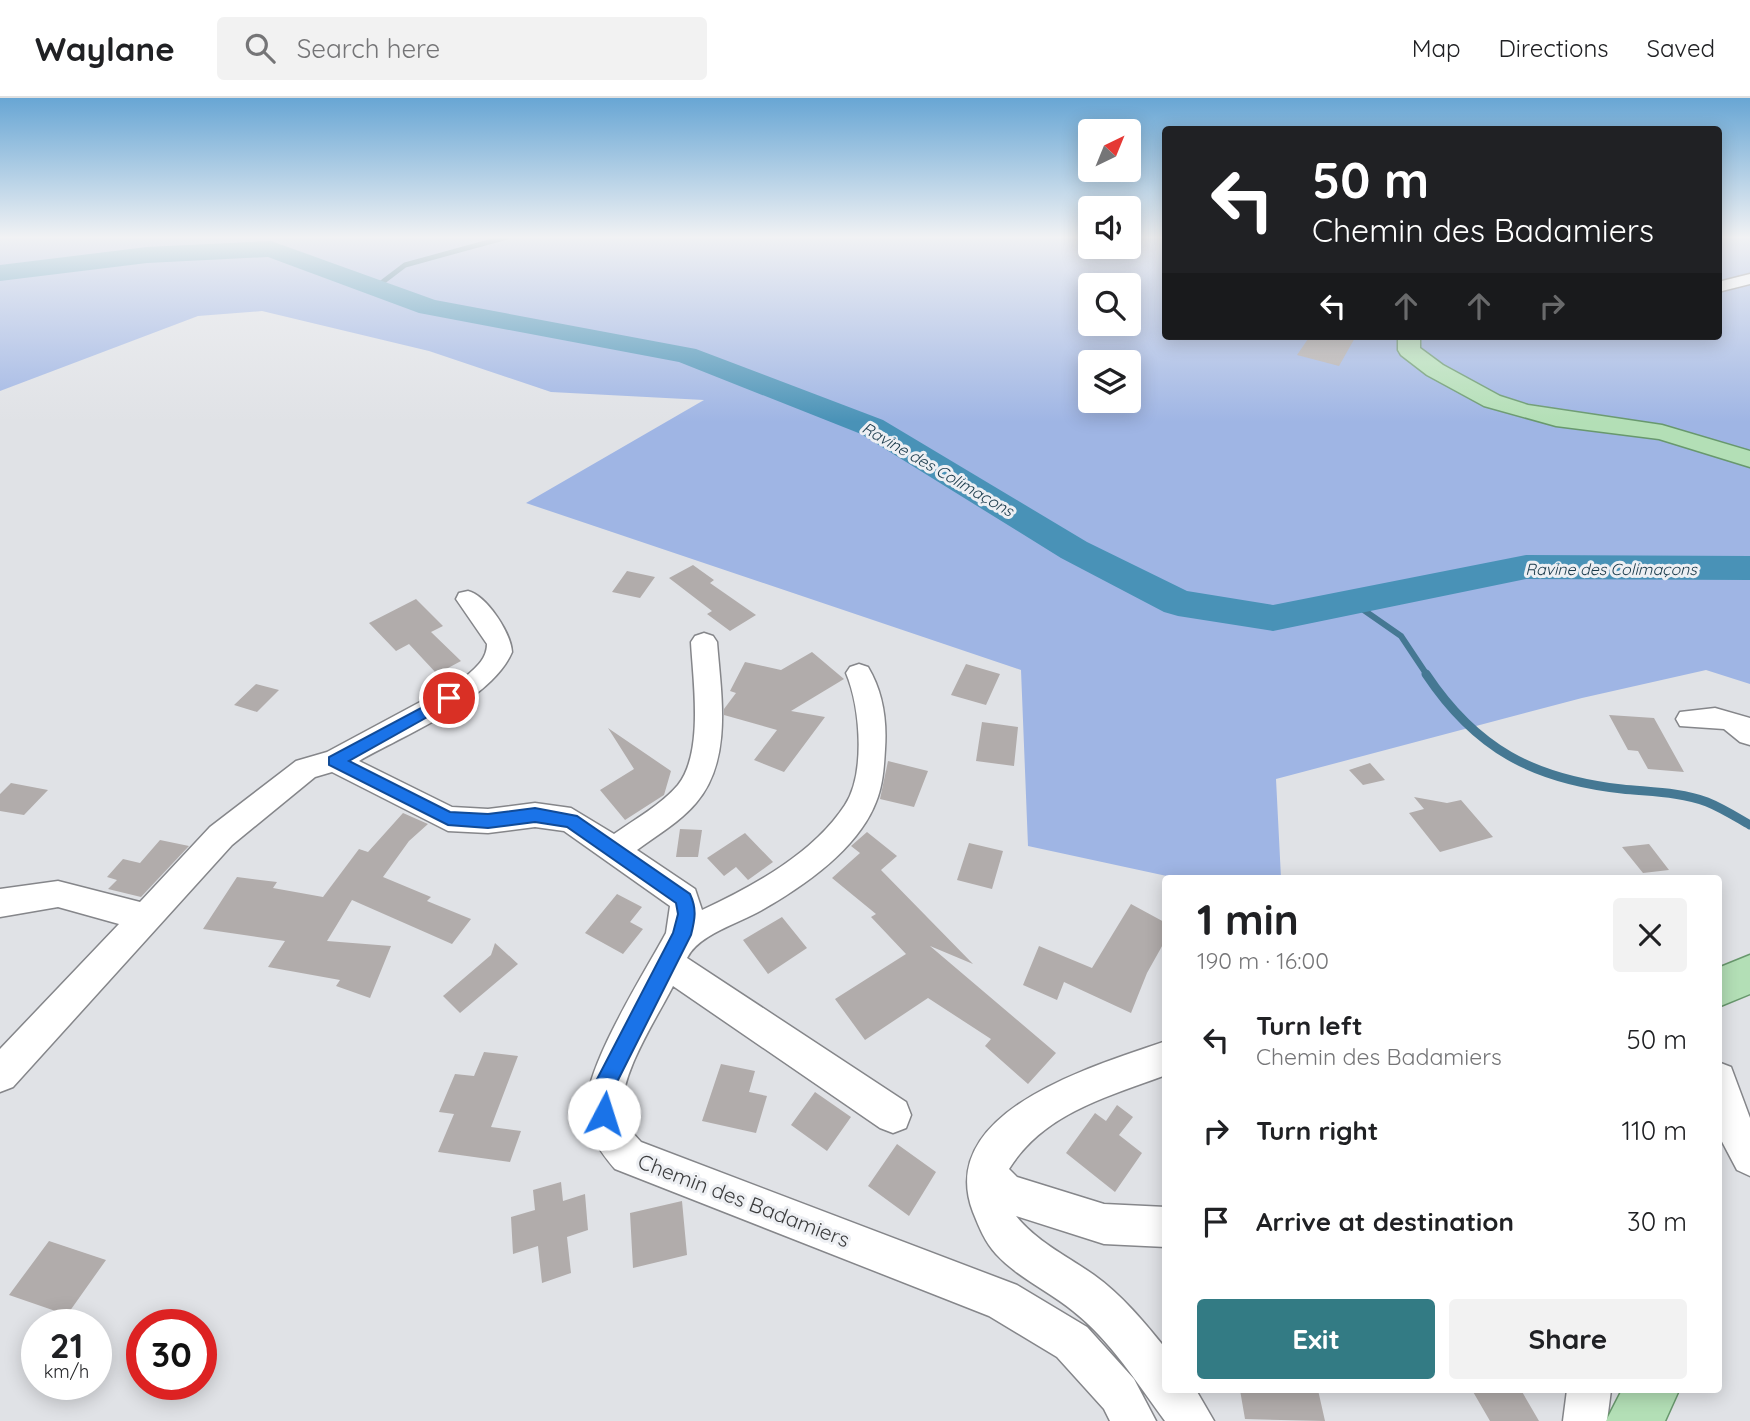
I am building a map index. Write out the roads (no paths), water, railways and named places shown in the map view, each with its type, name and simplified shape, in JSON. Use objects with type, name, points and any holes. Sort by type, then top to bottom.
[{"type":"main road","points":[[1409,340],[1409,350],[1434,370],[1492,401],[1556,419],[1662,432],[1750,459]]},
{"type":"main road","points":[[1722,986],[1750,974]]},
{"type":"main road","points":[[1634,1421],[1649,1393]]},
{"type":"street","points":[[0,1075],[221,836],[272,793],[306,769],[335,761],[472,686],[491,669],[500,657],[501,644],[468,599]]},
{"type":"street","points":[[614,850],[689,793],[703,759],[709,724],[704,642]]},
{"type":"street","points":[[859,673],[870,698],[873,729],[870,768],[859,809],[824,849],[790,878],[674,949],[893,1115]]},
{"type":"street","points":[[1690,719],[1719,717],[1743,724],[1750,735]]},
{"type":"street","name":"Chemin des Badamiers","points":[[335,761],[448,819],[488,821],[554,816],[571,820],[684,899],[687,914],[674,949],[607,1081],[604,1114],[612,1137],[628,1156],[1002,1300],[1072,1342],[1119,1394],[1135,1421]]},
{"type":"street","points":[[0,903],[58,894],[146,917]]},
{"type":"street","points":[[1162,1060],[1060,1098],[1028,1119],[1005,1144],[986,1173],[989,1201],[1002,1229],[1024,1252],[1089,1297],[1119,1326],[1162,1381]]},
{"type":"street","points":[[1722,1094],[1727,1112],[1750,1157]]},
{"type":"street","points":[[986,1173],[1005,1193],[1104,1224],[1162,1227]]},
{"type":"street","points":[[1171,1393],[1192,1421]]},
{"type":"street","points":[[1585,1421],[1588,1393]]},
{"type":"waterway","name":"Ravine des Colimaçons","points":[[406,299],[429,307],[686,355],[872,427],[1074,550],[1178,603],[1273,618],[1526,567],[1750,568]]},
{"type":"waterway","points":[[1355,604],[1401,636],[1427,675]]},
{"type":"waterway","points":[[1426,674],[1465,722],[1509,756],[1534,768],[1590,784],[1697,799],[1750,825]]}]
